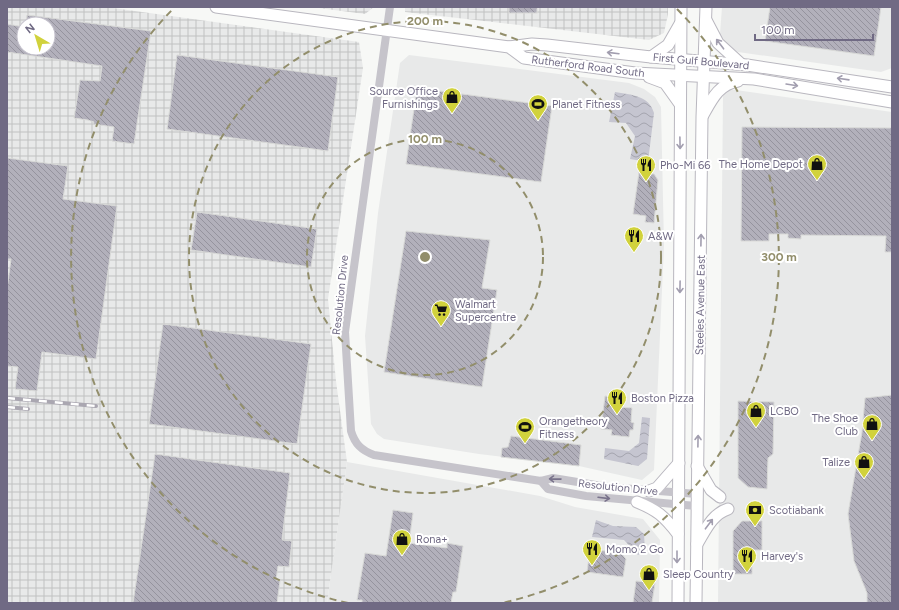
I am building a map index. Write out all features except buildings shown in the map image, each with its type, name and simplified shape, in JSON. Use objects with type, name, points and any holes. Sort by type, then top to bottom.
[{"type":"main road","name":"Rutherford Road South","points":[[216,7],[509,47],[524,58],[635,73],[703,76]]},
{"type":"main road","name":"Steeles Avenue East","points":[[678,603],[681,7]]},
{"type":"main road","name":"Steeles Avenue East","points":[[696,603],[702,117],[706,7]]},
{"type":"main road","points":[[706,19],[718,43],[741,64]]},
{"type":"main road","points":[[651,57],[668,44],[681,22]]},
{"type":"main road","name":"First Gulf Boulevard","points":[[509,47],[532,44],[547,45],[680,60],[704,60],[741,64],[887,86]]},
{"type":"main road","points":[[635,73],[664,83],[680,104]]},
{"type":"main road","name":"First Gulf Boulevard","points":[[703,76],[754,79],[892,102]]},
{"type":"main road","points":[[887,86],[892,76]]},
{"type":"main road","points":[[702,117],[716,93],[726,84],[754,79]]},
{"type":"main road","points":[[649,491],[657,488],[679,463]]},
{"type":"main road","points":[[697,465],[711,490],[720,498]]},
{"type":"main road","points":[[637,502],[657,511],[665,517],[678,534]]},
{"type":"main road","points":[[696,545],[710,522],[722,511],[728,509]]},
{"type":"street","name":"Resolution Drive","points":[[390,7],[388,31],[345,332],[351,431],[358,446],[366,452],[374,455],[541,481],[553,478],[608,487],[649,491],[696,506]]},
{"type":"street","name":"Resolution Drive","points":[[541,481],[548,489],[586,496],[637,502],[678,499],[697,494]]},
{"type":"shaded area","points":[[7,7],[106,7],[359,42],[363,68],[328,299],[336,381],[347,462],[327,603],[7,603]]},
{"type":"shaded area","points":[[311,7],[374,7],[365,14]]},
{"type":"shaded area","points":[[405,7],[668,7],[668,14],[664,33],[649,40],[405,12]]},
{"type":"shaded area","points":[[722,7],[892,7],[892,68],[881,72],[738,52],[726,45],[720,34]]},
{"type":"shaded area","points":[[409,55],[629,83],[644,89],[655,97],[661,107],[664,245],[654,470],[642,480],[579,466],[479,454],[384,439],[377,434],[371,424],[365,336],[378,213],[400,63]]},
{"type":"shaded area","points":[[729,89],[892,112],[892,603],[718,603],[723,96]]},
{"type":"shaded area","points":[[347,462],[540,496],[575,507],[643,519],[660,540],[659,603],[327,603]]},
{"type":"water","points":[[615,92],[633,95],[644,99],[652,107],[654,113],[648,162],[630,159],[635,136],[626,123],[609,122]]},
{"type":"water","points":[[642,417],[650,418],[647,459],[638,466],[604,459],[605,448],[629,451],[639,443]]},
{"type":"water","points":[[596,520],[613,526],[636,527],[644,534],[645,552],[638,555],[624,540],[592,537]]},
{"type":"railway","points":[[7,398],[96,406]]},
{"type":"railway","points":[[7,407],[28,409]]},
{"type":"place","name":"Source Office Furnishings","points":[[452,114]]},
{"type":"place","name":"Planet Fitness","points":[[538,121]]},
{"type":"place","name":"The Home Depot","points":[[817,181]]},
{"type":"place","name":"Pho-Mi 66","points":[[646,182]]},
{"type":"place","name":"A&W","points":[[634,253]]},
{"type":"place","name":"Walmart Supercentre","points":[[441,327]]},
{"type":"place","name":"Boston Pizza","points":[[617,415]]},
{"type":"place","name":"LCBO","points":[[756,428]]},
{"type":"place","name":"The Shoe Club","points":[[872,441]]},
{"type":"place","name":"Orangetheory Fitness","points":[[525,444]]},
{"type":"place","name":"Talize","points":[[864,479]]},
{"type":"place","name":"Scotiabank","points":[[755,527]]},
{"type":"place","name":"Rona+","points":[[402,556]]},
{"type":"place","name":"Momo 2 Go","points":[[592,566]]},
{"type":"place","name":"Harvey's","points":[[747,573]]},
{"type":"place","name":"Sleep Country","points":[[649,591]]}]
